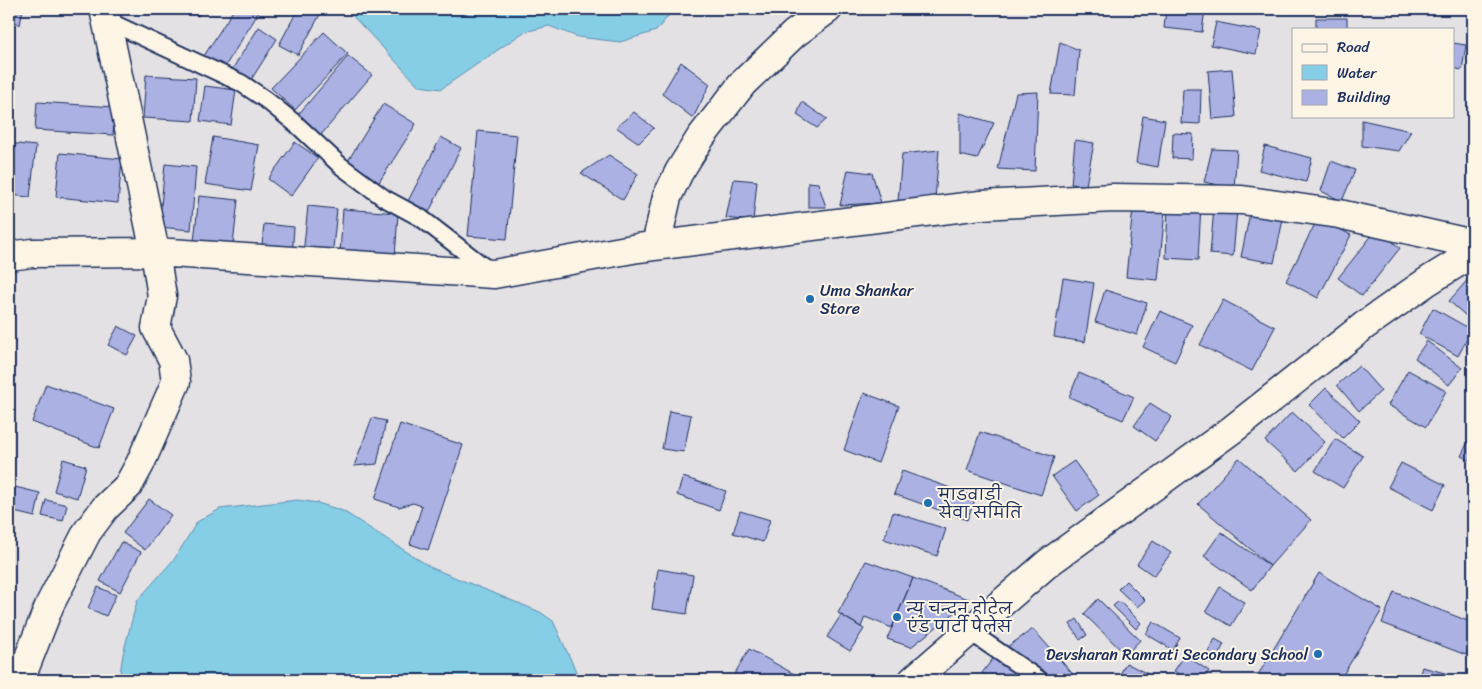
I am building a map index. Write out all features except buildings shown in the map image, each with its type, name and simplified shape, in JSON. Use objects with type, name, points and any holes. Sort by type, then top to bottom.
[{"type":"street","points":[[656,245],[668,197],[679,172],[701,137],[743,83],[794,34],[828,9]]},
{"type":"street","points":[[20,680],[50,604],[87,532],[104,508],[128,486],[140,464],[176,382],[173,360],[156,328],[162,296],[155,252],[105,14]]},
{"type":"street","points":[[9,256],[32,253],[155,252],[494,274],[656,245],[981,205],[1113,198],[1242,200],[1339,214],[1473,244]]},
{"type":"street","points":[[912,680],[1048,562],[1233,428],[1365,325],[1428,281],[1473,253]]},
{"type":"lane","points":[[105,14],[241,83],[265,99],[296,124],[341,166],[384,198],[421,218],[494,274]]},
{"type":"lane","points":[[969,631],[1040,680]]},
{"type":"water","points":[[346,9],[674,9],[656,31],[620,42],[578,37],[549,26],[524,32],[441,89],[419,86]]},
{"type":"water","points":[[297,500],[318,503],[343,511],[432,568],[540,612],[553,621],[580,680],[119,680],[123,654],[137,601],[175,558],[197,522],[220,509]]},
{"type":"place","name":"Uma Shankar Store","points":[[810,299]]},
{"type":"place","name":"माडवाडी सेवा समिति","points":[[928,503]]},
{"type":"place","name":"न्यु चन्दन होटेल एंड पार्टी पेलेस","points":[[897,617]]},
{"type":"place","name":"Devsharan Ramrati Secondary School","points":[[1318,654]]}]
